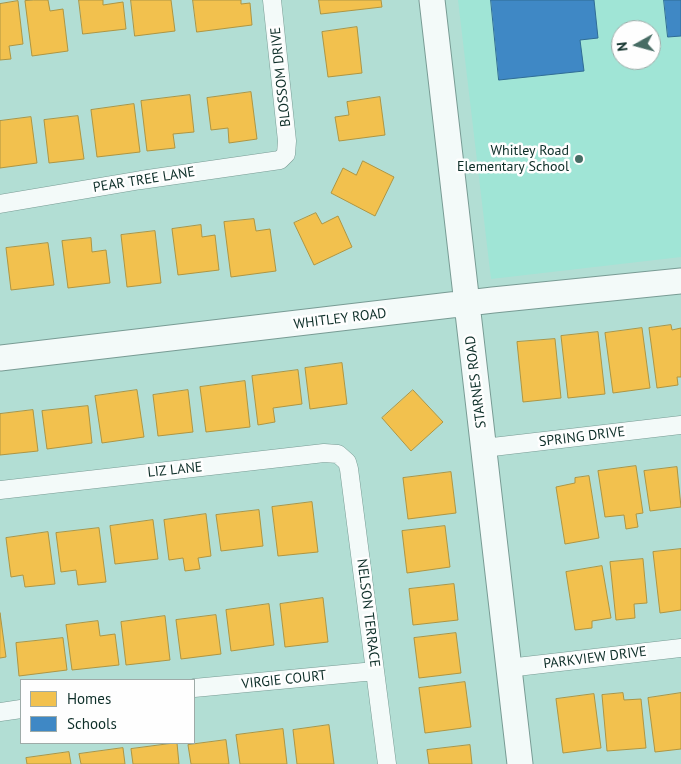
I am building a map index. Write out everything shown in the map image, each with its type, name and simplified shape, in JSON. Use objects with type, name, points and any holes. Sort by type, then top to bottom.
[{"type":"main road","name":"STARNES ROAD","points":[[432,0],[520,764]]},
{"type":"main road","name":"WHITLEY ROAD","points":[[0,358],[681,281]]},
{"type":"street","name":"BLOSSOM DRIVE","points":[[272,0],[286,124],[286,154]]},
{"type":"street","name":"PEAR TREE LANE","points":[[0,204],[140,180],[280,160],[286,154]]},
{"type":"street","name":"SPRING DRIVE","points":[[484,448],[681,425]]},
{"type":"street","name":"LIZ LANE","points":[[0,490],[324,453],[338,454],[347,462]]},
{"type":"street","name":"NELSON TERRACE","points":[[347,462],[387,764]]},
{"type":"street","name":"PARKVIEW DRIVE","points":[[508,668],[681,648]]},
{"type":"street","name":"VIRGIE COURT","points":[[195,688],[375,671]]},
{"type":"street","points":[[0,712],[20,709]]},
{"type":"shaded area","name":"Whitley Road Elementary School","points":[[458,0],[681,0],[681,257],[491,279]]},
{"type":"building: Homes","points":[[48,0],[50,11],[63,9],[68,51],[32,56],[25,1]]},
{"type":"building: Homes","points":[[79,0],[103,0],[103,5],[123,2],[126,29],[83,34]]},
{"type":"building: Homes","points":[[131,0],[171,0],[175,31],[135,36]]},
{"type":"building: Homes","points":[[193,0],[241,0],[241,4],[250,3],[252,25],[197,32]]},
{"type":"building: Homes","points":[[319,0],[381,0],[382,7],[321,14]]},
{"type":"building: Homes","points":[[18,1],[23,44],[9,46],[11,59],[0,60],[0,4]]},
{"type":"building: Homes","points":[[357,27],[362,73],[328,77],[322,32]]},
{"type":"building: Homes","points":[[251,92],[257,139],[229,143],[228,128],[211,130],[207,98]]},
{"type":"building: Homes","points":[[190,95],[194,132],[173,134],[175,148],[147,151],[141,101]]},
{"type":"building: Homes","points":[[380,97],[385,135],[339,141],[335,117],[349,115],[347,102]]},
{"type":"building: Homes","points":[[134,104],[140,152],[97,157],[91,110]]},
{"type":"building: Homes","points":[[78,116],[84,159],[49,163],[44,120]]},
{"type":"building: Homes","points":[[31,117],[37,163],[0,168],[0,121]]},
{"type":"building: Homes","points":[[363,161],[394,177],[375,216],[331,193],[343,168],[356,175]]},
{"type":"building: Homes","points":[[316,213],[322,224],[338,216],[352,247],[314,265],[294,223]]},
{"type":"building: Homes","points":[[254,219],[256,231],[270,229],[276,271],[231,277],[224,222]]},
{"type":"building: Homes","points":[[201,225],[202,237],[215,235],[219,270],[178,275],[172,229]]},
{"type":"building: Homes","points":[[155,231],[161,283],[127,287],[121,235]]},
{"type":"building: Homes","points":[[91,238],[92,252],[106,250],[110,283],[68,288],[62,241]]},
{"type":"building: Homes","points":[[48,243],[54,285],[11,290],[6,248]]},
{"type":"building: Homes","points":[[671,325],[672,330],[681,328],[681,377],[677,377],[678,385],[657,388],[649,328]]},
{"type":"building: Homes","points":[[642,328],[650,388],[613,393],[605,333]]},
{"type":"building: Homes","points":[[598,332],[605,394],[568,398],[561,336]]},
{"type":"building: Homes","points":[[555,339],[561,398],[523,402],[517,342]]},
{"type":"building: Homes","points":[[342,363],[347,404],[310,409],[305,368]]},
{"type":"building: Homes","points":[[298,370],[302,404],[273,408],[275,422],[258,425],[252,376]]},
{"type":"building: Homes","points":[[245,381],[250,427],[206,432],[200,387]]},
{"type":"building: Homes","points":[[137,390],[144,437],[102,443],[95,396]]},
{"type":"building: Homes","points":[[188,390],[193,432],[158,436],[153,395]]},
{"type":"building: Homes","points":[[413,390],[443,422],[411,451],[382,418]]},
{"type":"building: Homes","points":[[88,406],[92,443],[47,449],[42,411]]},
{"type":"building: Homes","points":[[33,410],[38,451],[0,455],[0,414]]},
{"type":"building: Homes","points":[[636,466],[643,513],[636,514],[638,527],[626,529],[624,515],[605,517],[598,471]]},
{"type":"building: Homes","points":[[677,467],[681,507],[650,511],[644,471]]},
{"type":"building: Homes","points":[[451,472],[456,513],[408,519],[403,478]]},
{"type":"building: Homes","points":[[589,476],[599,538],[565,544],[556,487],[575,483],[575,478]]},
{"type":"building: Homes","points":[[312,502],[318,552],[278,556],[272,507]]},
{"type":"building: Homes","points":[[259,510],[263,546],[221,551],[216,515]]},
{"type":"building: Homes","points":[[206,514],[211,556],[198,558],[200,569],[185,571],[183,558],[169,560],[164,520]]},
{"type":"building: Homes","points":[[153,520],[158,559],[115,564],[110,526]]},
{"type":"building: Homes","points":[[445,526],[450,567],[407,573],[402,531]]},
{"type":"building: Homes","points":[[99,528],[106,582],[78,585],[76,570],[61,572],[56,533]]},
{"type":"building: Homes","points":[[48,532],[55,584],[25,587],[23,575],[11,577],[6,538]]},
{"type":"building: Homes","points":[[681,549],[681,610],[660,613],[653,552]]},
{"type":"building: Homes","points":[[643,559],[647,603],[634,604],[635,618],[616,620],[610,562]]},
{"type":"building: Homes","points":[[602,566],[611,618],[592,621],[592,628],[575,630],[566,572]]},
{"type":"building: Homes","points":[[454,584],[458,620],[413,625],[409,589]]},
{"type":"building: Homes","points":[[323,598],[328,642],[285,647],[280,604]]},
{"type":"building: Homes","points":[[269,604],[274,645],[231,651],[226,610]]},
{"type":"building: Homes","points":[[0,613],[6,657],[0,658]]},
{"type":"building: Homes","points":[[216,615],[221,654],[181,659],[176,620]]},
{"type":"building: Homes","points":[[165,616],[170,660],[126,665],[121,622]]},
{"type":"building: Homes","points":[[98,621],[100,636],[115,634],[119,665],[72,670],[66,625]]},
{"type":"building: Homes","points":[[456,633],[461,673],[419,678],[414,638]]},
{"type":"building: Homes","points":[[63,638],[67,670],[19,676],[16,643]]},
{"type":"building: Homes","points":[[465,682],[471,727],[425,733],[419,688]]},
{"type":"building: Homes","points":[[623,693],[624,700],[641,699],[646,748],[607,751],[602,695]]},
{"type":"building: Homes","points":[[681,693],[681,749],[655,752],[648,698]]},
{"type":"building: Homes","points":[[594,694],[601,748],[563,753],[556,699]]},
{"type":"building: Homes","points":[[329,725],[334,764],[297,764],[293,730]]},
{"type":"building: Homes","points":[[283,729],[287,764],[240,764],[236,735]]},
{"type":"building: Homes","points":[[226,740],[229,764],[191,764],[188,745]]},
{"type":"building: Homes","points":[[177,744],[179,764],[133,764],[131,749]]},
{"type":"building: Homes","points":[[470,745],[472,764],[429,764],[427,750]]},
{"type":"building: Homes","points":[[123,748],[125,764],[81,764],[79,754]]},
{"type":"building: Homes","points":[[69,752],[71,764],[27,764],[26,758]]},
{"type":"building: Schools","points":[[491,0],[594,0],[598,38],[580,40],[584,71],[499,80]]},
{"type":"building: Schools","points":[[664,0],[681,0],[681,36],[668,37]]},
{"type":"place","name":"Whitley Road Elementary School","points":[[579,159]]}]
